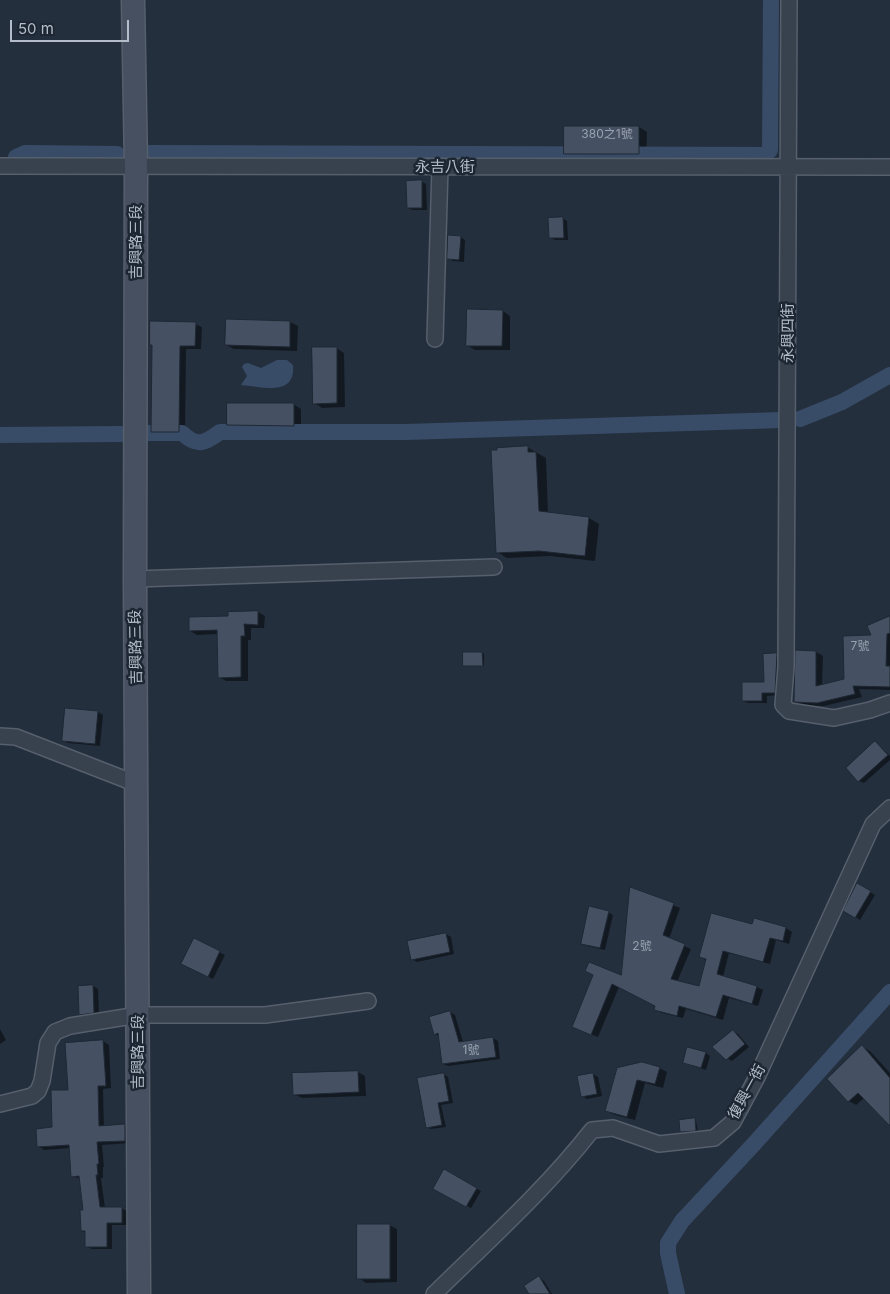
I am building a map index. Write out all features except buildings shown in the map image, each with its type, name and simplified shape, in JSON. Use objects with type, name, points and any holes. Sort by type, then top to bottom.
[{"type":"street","name":"吉興路三段","points":[[133,0],[136,166],[135,579],[139,1294]]},
{"type":"street","name":"永興四街","points":[[789,0],[786,667],[783,704],[789,711],[834,718],[870,710],[890,703]]},
{"type":"street","name":"永吉八街","points":[[0,166],[890,167]]},
{"type":"street","points":[[435,339],[440,167]]},
{"type":"street","points":[[135,579],[494,567]]},
{"type":"street","points":[[0,736],[16,737],[137,784]]},
{"type":"street","name":"復興一街","points":[[434,1294],[528,1202],[592,1130],[614,1128],[659,1144],[714,1138],[733,1122],[757,1077],[873,824],[890,808]]},
{"type":"street","points":[[0,1104],[32,1096],[38,1091],[42,1081],[48,1043],[55,1032],[70,1026],[138,1015],[265,1015],[368,1001]]},
{"type":"water","points":[[277,360],[287,360],[293,365],[289,382],[276,388],[241,385],[247,376],[242,367],[244,364],[248,363],[261,368]]},
{"type":"waterway","points":[[149,153],[765,155],[770,150],[771,0]]},
{"type":"waterway","points":[[16,157],[25,153],[117,154]]},
{"type":"waterway","points":[[800,419],[842,402],[890,375]]},
{"type":"waterway","points":[[147,433],[182,433],[196,442],[201,442],[220,432],[406,432],[782,420]]},
{"type":"waterway","points":[[0,435],[121,434]]},
{"type":"waterway","points":[[677,1294],[668,1253],[668,1243],[682,1221],[890,992]]}]
